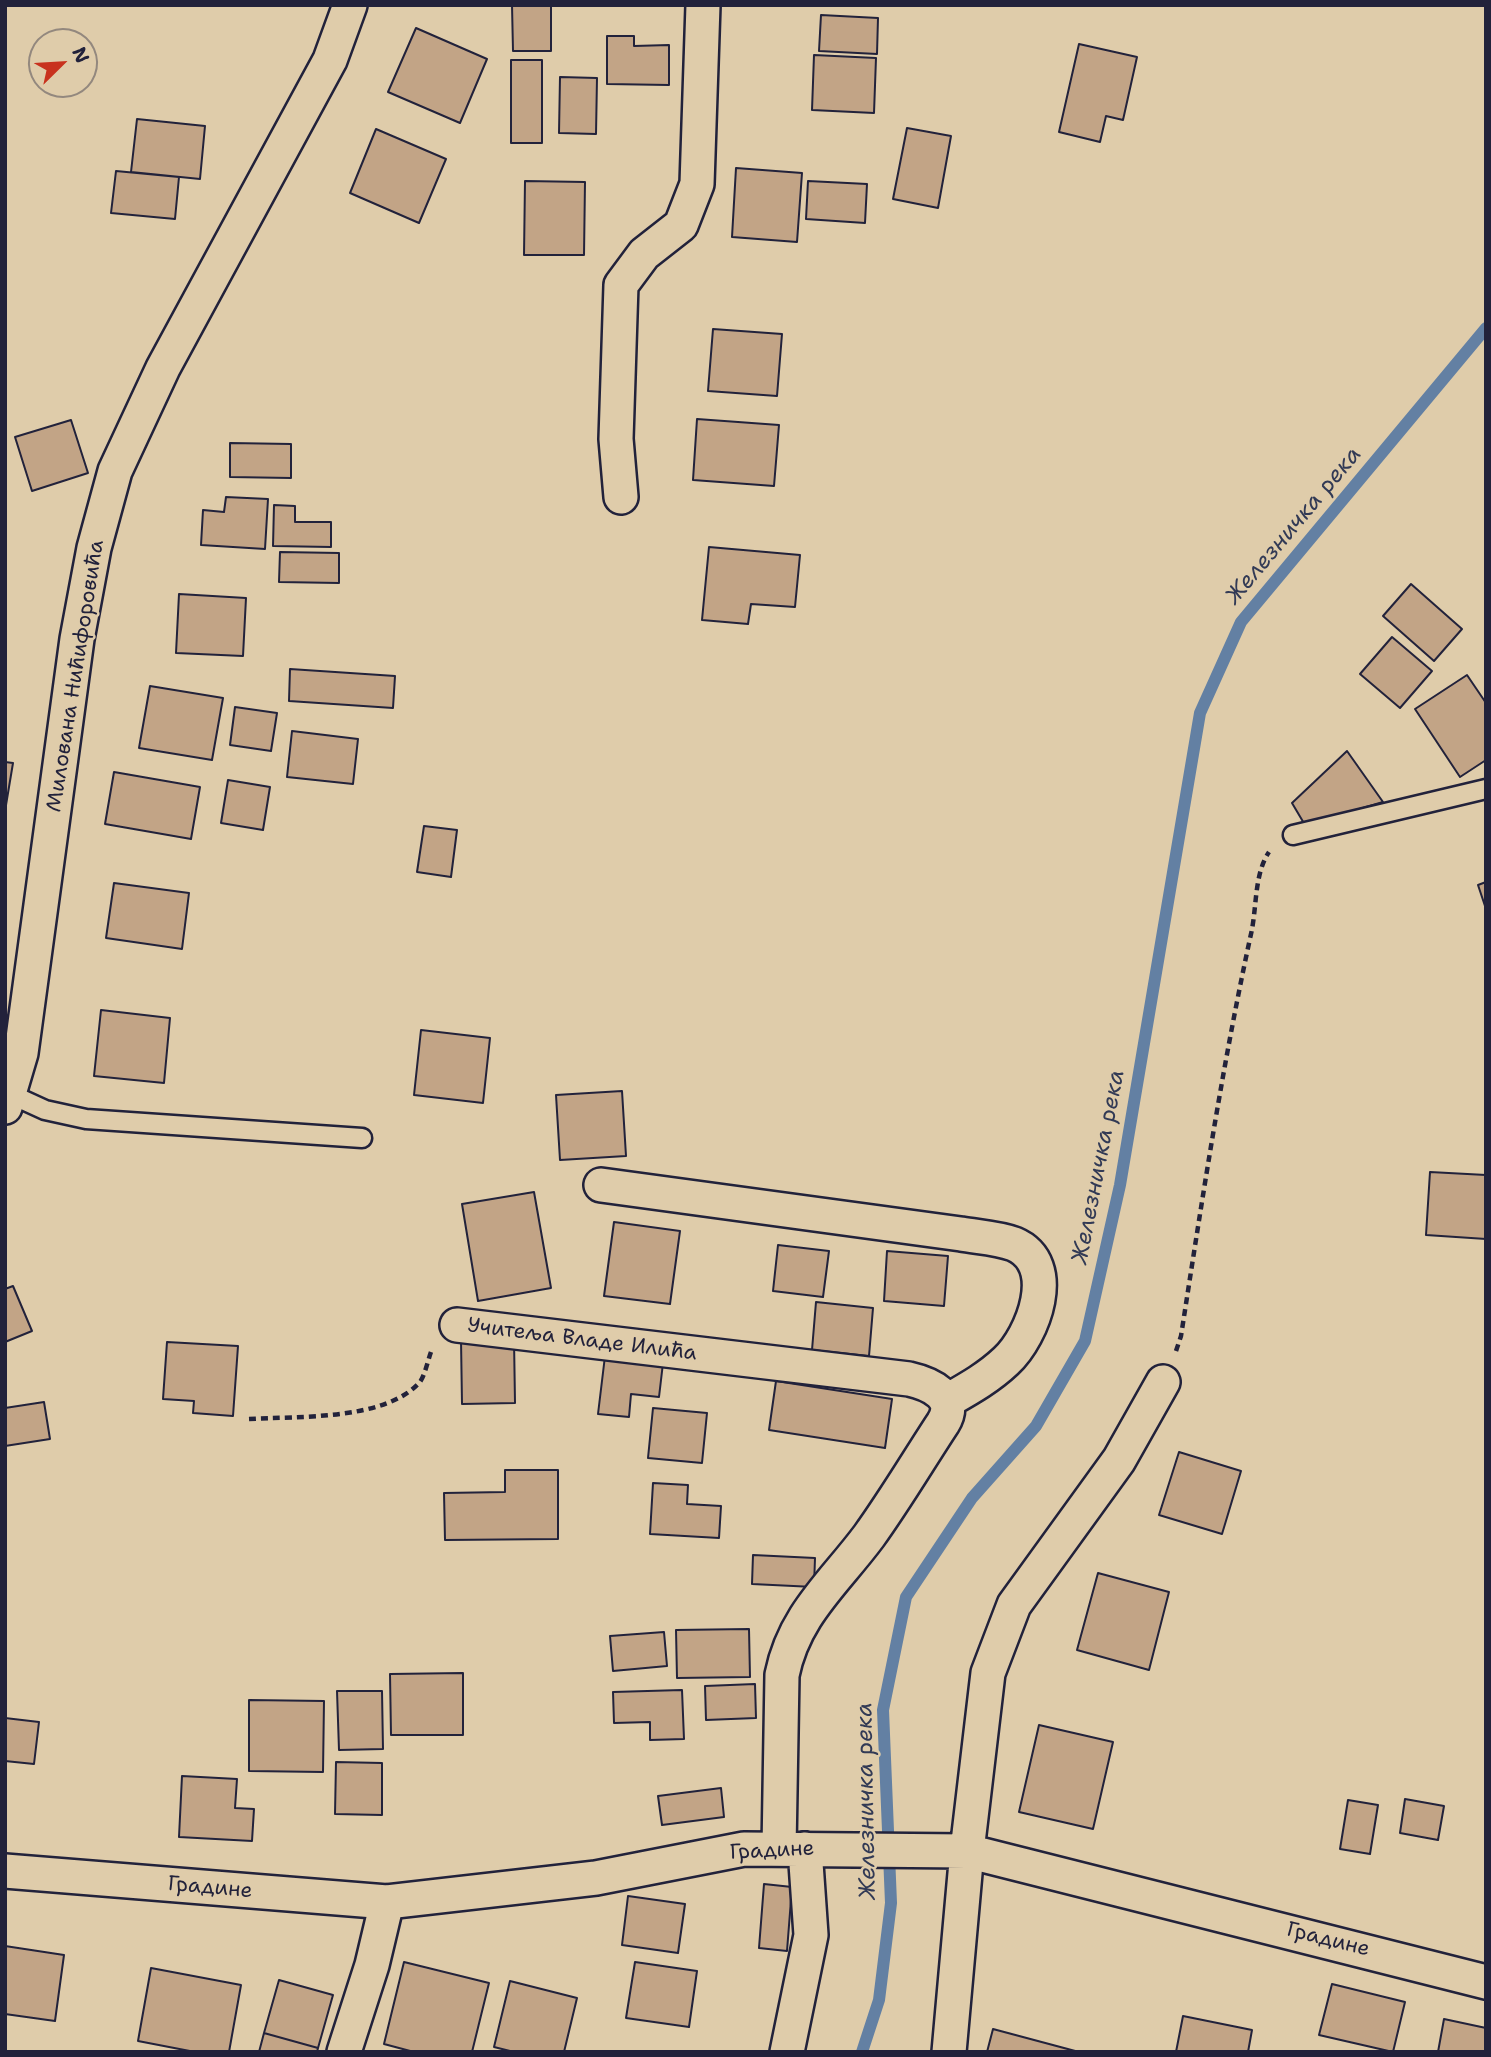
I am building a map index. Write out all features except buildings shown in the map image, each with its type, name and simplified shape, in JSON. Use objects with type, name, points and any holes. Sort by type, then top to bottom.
[{"type":"street","name":"Милована Нићифоровића","points":[[8,1100],[22,1053],[77,639],[94,548],[115,471],[163,368],[330,60],[350,5]]},
{"type":"street","points":[[621,497],[615,439],[621,285],[644,254],[681,225],[698,184],[703,5]]},
{"type":"street","points":[[601,1185],[961,1234],[1016,1245],[1032,1259],[1040,1274],[1041,1295],[1008,1359],[983,1380],[947,1402],[949,1414],[869,1535],[808,1611],[787,1648],[782,1675],[792,1849],[811,1935],[787,2052]]},
{"type":"street","name":"Учитеља Владе Илића","points":[[457,1325],[909,1379],[928,1383],[938,1389],[947,1402]]},
{"type":"street","points":[[949,2052],[967,1851],[988,1672],[1014,1605],[1119,1460],[1163,1382]]},
{"type":"street","name":"Градине","points":[[5,1871],[387,1902],[596,1878],[744,1849],[967,1851],[1486,1982]]},
{"type":"street","points":[[344,2052],[372,1965],[387,1902]]},
{"type":"lane","points":[[1293,835],[1486,789]]},
{"type":"lane","points":[[8,1100],[86,1119],[362,1138]]},
{"type":"path","points":[[1163,1382],[1181,1336],[1225,1053],[1255,914],[1261,863],[1272,848],[1293,835]]},
{"type":"path","name":"Учитеља Владе Илића","points":[[249,1419],[365,1411],[394,1399],[420,1381],[433,1345],[444,1330],[457,1325]]},
{"type":"waterway","name":"Железничка река","points":[[862,2052],[879,2000],[891,1903],[883,1710],[906,1597],[972,1498],[1036,1426],[1085,1341],[1120,1185],[1200,713],[1241,622],[1486,328]]}]
